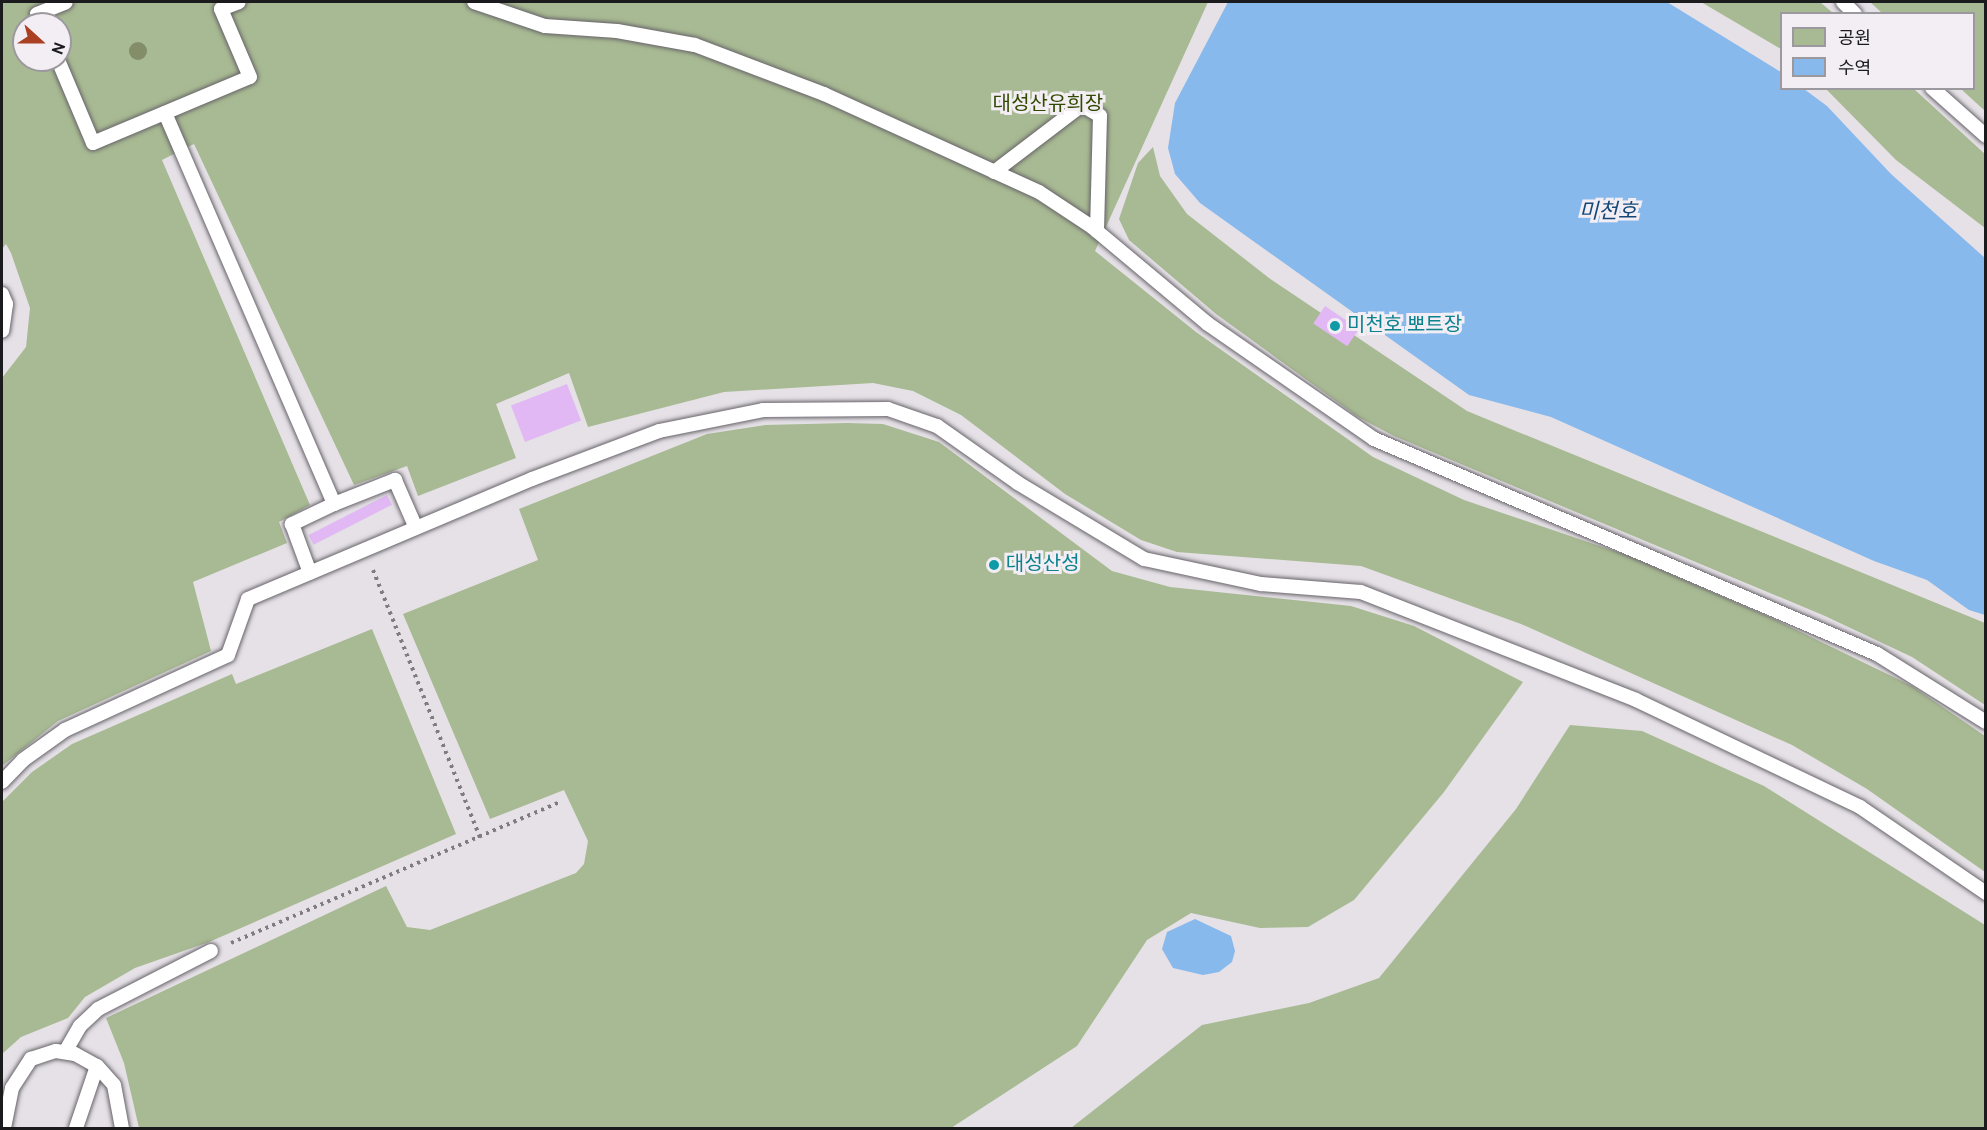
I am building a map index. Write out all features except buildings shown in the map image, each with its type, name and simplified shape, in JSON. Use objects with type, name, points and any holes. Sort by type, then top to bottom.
[{"type":"lane","points":[[42,12],[66,2]]},
{"type":"lane","points":[[63,72],[93,143],[250,77],[220,5],[239,2]]},
{"type":"lane","points":[[474,2],[545,26],[617,31],[695,45],[824,93],[1039,192],[1097,231],[1208,324],[1374,439],[1877,654],[1986,722]]},
{"type":"lane","points":[[1934,90],[1986,136]]},
{"type":"lane","points":[[994,172],[1082,105],[1100,116],[1097,231]]},
{"type":"lane","points":[[165,113],[334,504]]},
{"type":"lane","points":[[2,294],[6,304],[2,330]]},
{"type":"lane","points":[[2,782],[23,760],[65,730],[228,656],[248,599],[366,549],[659,431],[763,410],[888,409],[937,426],[1018,483],[1144,559],[1261,584],[1361,592],[1636,700],[1747,749],[1860,807],[1986,893]]},
{"type":"lane","points":[[310,573],[291,524],[334,504],[394,480],[416,528]]},
{"type":"lane","points":[[65,1052],[80,1026],[98,1009],[211,951]]},
{"type":"lane","points":[[4,1128],[12,1088],[31,1059],[56,1050],[97,1066],[114,1085],[122,1128]]},
{"type":"lane","points":[[76,1128],[97,1066]]},
{"type":"path","points":[[366,549],[391,623],[480,838]]},
{"type":"path","points":[[211,951],[558,803]]},
{"type":"green space","name":"대성산유희장","points":[[2,2],[1208,2],[1095,251],[1196,332],[1373,457],[1464,500],[1629,556],[1774,619],[1912,686],[1985,736],[1985,872],[1867,789],[1792,745],[1521,624],[1361,566],[1177,552],[1141,540],[1065,494],[961,415],[913,391],[873,383],[724,392],[588,427],[569,373],[496,404],[516,458],[418,496],[407,466],[354,485],[194,144],[162,160],[310,505],[279,522],[287,543],[193,582],[211,651],[58,721],[2,766],[2,378],[26,347],[30,308],[6,244],[2,249]]},
{"type":"green space","points":[[1701,2],[1820,2],[1832,12],[1780,12],[1780,48]]},
{"type":"green space","points":[[1870,2],[1985,2],[1985,111],[1962,90],[1975,90],[1975,12],[1881,12]]},
{"type":"green space","points":[[1827,90],[1915,90],[1985,154],[1985,228],[1896,160]]},
{"type":"green space","points":[[1153,147],[1160,176],[1187,214],[1269,278],[1467,411],[1985,623],[1985,705],[1912,657],[1825,616],[1394,436],[1358,417],[1216,314],[1129,240],[1119,219],[1138,163]]},
{"type":"green space","points":[[883,424],[939,442],[1112,571],[1170,587],[1351,606],[1414,626],[1523,682],[1444,792],[1354,900],[1308,927],[1260,928],[1191,913],[1147,940],[1077,1046],[951,1128],[139,1128],[124,1063],[106,1018],[386,886],[407,927],[430,930],[576,873],[584,864],[588,841],[564,790],[490,819],[403,614],[538,560],[519,509],[707,434],[765,425]]},
{"type":"green space","points":[[372,629],[456,834],[209,942],[135,968],[85,997],[68,1018],[21,1037],[2,1054],[2,802],[32,772],[72,744],[232,674],[236,684]]},
{"type":"green space","points":[[1570,725],[1642,731],[1764,786],[1985,925],[1985,1128],[1071,1128],[1202,1025],[1309,1003],[1379,978],[1516,809]]},
{"type":"water","name":"미천호","points":[[1228,2],[1667,2],[1780,71],[1780,90],[1805,90],[1827,106],[1891,174],[1985,258],[1985,615],[1969,610],[1927,580],[1874,561],[1551,417],[1469,395],[1200,203],[1175,174],[1168,148],[1175,103]]},
{"type":"water","points":[[1195,919],[1231,936],[1235,951],[1232,962],[1219,972],[1203,975],[1173,968],[1162,949],[1167,932]]},
{"type":"place","name":"미천호 뽀트장","points":[[1335,326]]},
{"type":"place","name":"대성산성","points":[[994,565]]}]
